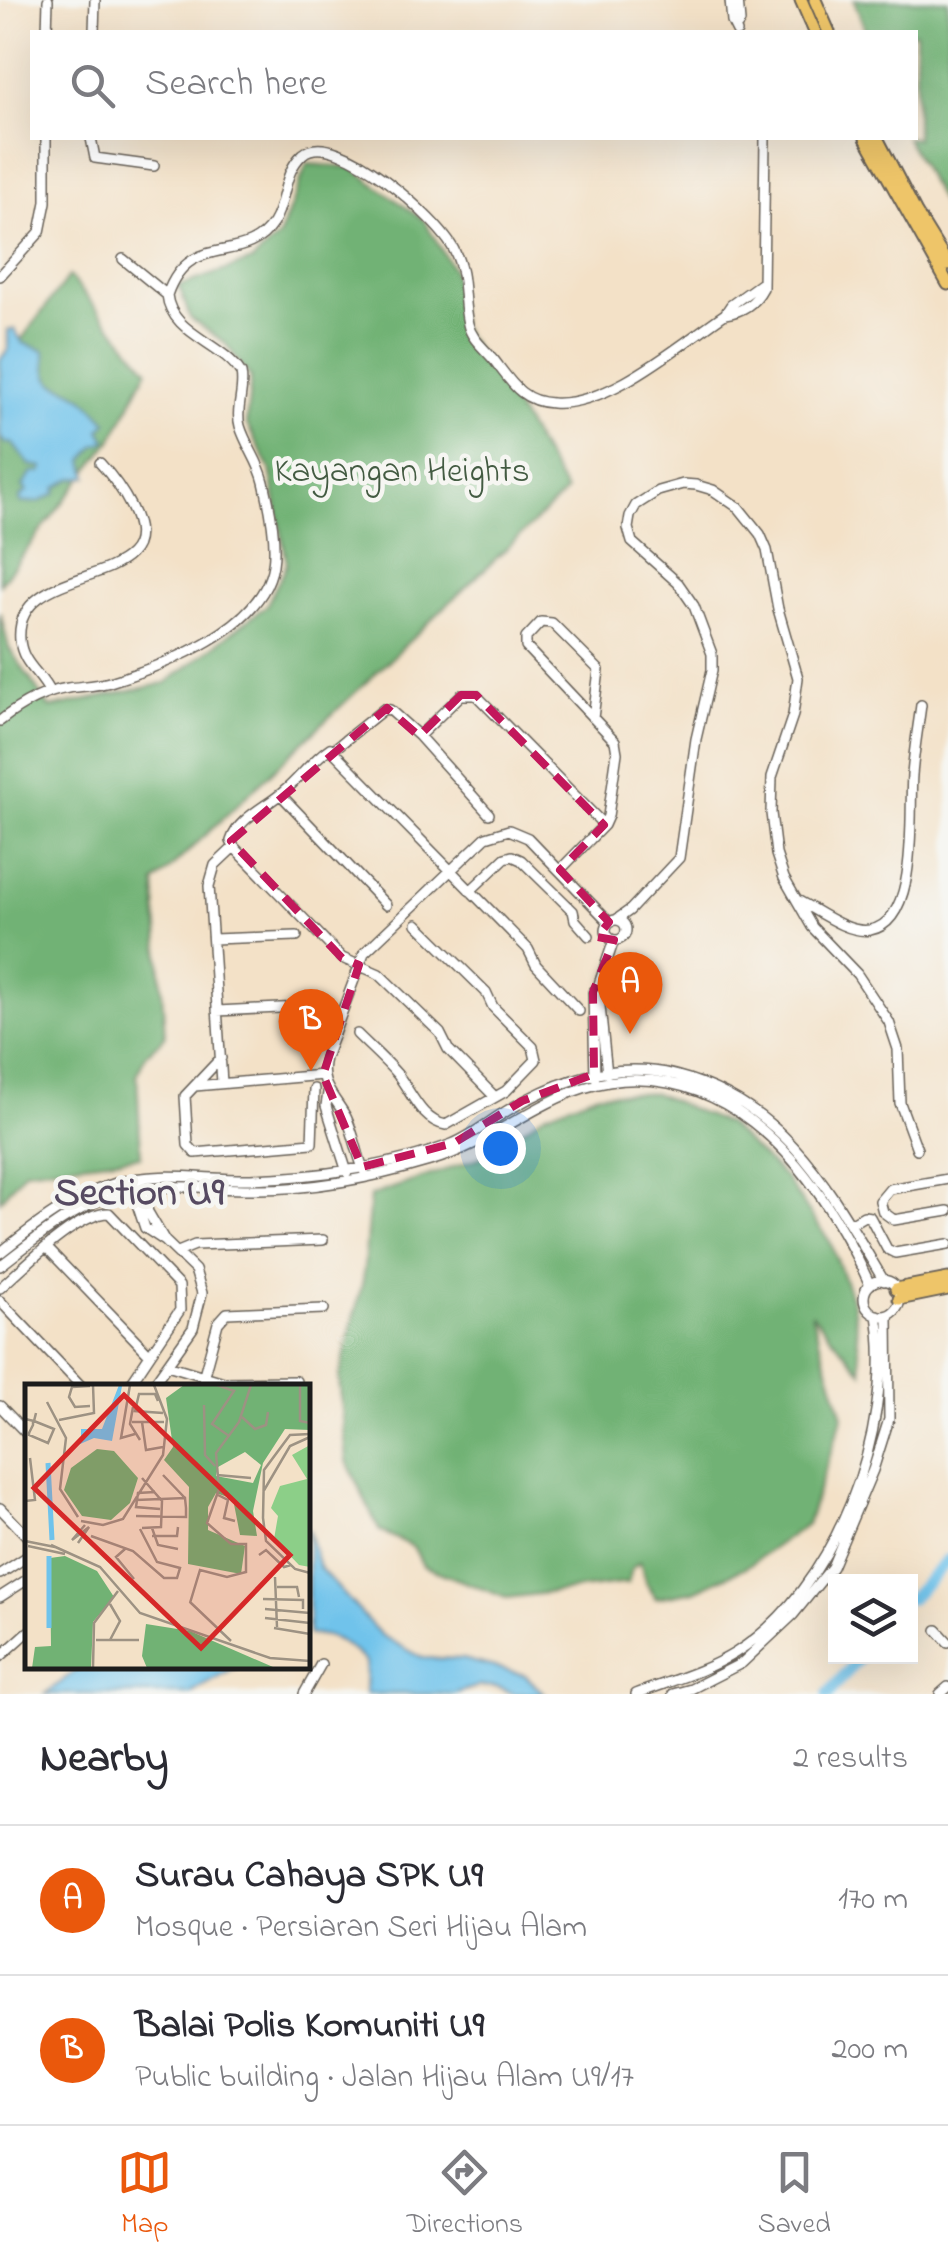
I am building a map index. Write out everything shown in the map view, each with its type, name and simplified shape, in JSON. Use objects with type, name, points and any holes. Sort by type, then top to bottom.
[{"type":"main road","points":[[801,0],[814,30]]},
{"type":"main road","points":[[815,0],[828,30]]},
{"type":"main road","points":[[867,140],[948,284]]},
{"type":"main road","points":[[878,140],[948,264]]},
{"type":"main road","points":[[898,1294],[948,1279]]},
{"type":"main road","points":[[898,1294],[948,1289]]},
{"type":"street","points":[[47,30],[48,0]]},
{"type":"street","points":[[94,30],[95,0]]},
{"type":"street","points":[[730,0],[732,22],[737,30]]},
{"type":"street","points":[[737,30],[738,0]]},
{"type":"street","points":[[0,276],[40,232],[46,202],[46,140]]},
{"type":"street","points":[[91,140],[95,158],[154,166]]},
{"type":"street","points":[[166,296],[178,271],[196,256],[255,241],[269,229],[294,165],[304,154],[322,148],[356,162],[400,191],[437,226],[461,266],[471,333],[512,386],[536,400],[578,402],[610,391],[725,314],[731,304],[763,282],[765,140]]},
{"type":"street","points":[[0,721],[50,693],[106,684],[160,667],[204,646],[254,603],[271,573],[273,543],[264,482],[256,456],[240,427],[241,373],[214,345],[175,319],[166,296],[123,259]]},
{"type":"street","points":[[50,693],[24,656],[20,633],[25,612],[48,590],[107,570],[127,558],[138,538],[136,516],[119,484],[100,463]]},
{"type":"street","points":[[614,940],[606,932],[613,921],[630,910],[679,858],[696,739],[712,670],[712,654],[694,606],[678,583],[632,542],[628,528],[636,505],[646,497],[684,484],[713,490],[738,508],[760,534],[766,550],[798,678],[794,715],[772,777],[770,813],[776,854],[784,878],[812,927],[850,964],[890,1022],[898,1048],[900,1104],[917,1149]]},
{"type":"street","points":[[560,870],[604,826],[618,753],[615,741],[593,718],[526,647],[526,638],[541,622],[552,622],[599,670],[593,718]]},
{"type":"street","points":[[419,736],[461,695],[476,695],[604,826]]},
{"type":"street","points":[[799,901],[838,922],[863,930],[874,930],[896,910],[908,871],[912,772],[921,705]]},
{"type":"street","points":[[489,814],[419,736],[384,709],[280,795],[265,803],[232,836],[234,847],[342,958],[379,974],[495,1097]]},
{"type":"street","points":[[331,749],[528,949],[536,966],[579,1010]]},
{"type":"street","points":[[280,795],[386,906]]},
{"type":"street","points":[[364,1172],[346,1118],[328,1093],[322,1075],[325,1058],[364,953],[449,870],[486,837],[508,830],[528,838],[613,921],[626,928]]},
{"type":"street","points":[[222,1083],[210,873],[234,847]]},
{"type":"street","points":[[470,890],[512,856],[521,860],[573,912],[589,936]]},
{"type":"street","points":[[614,940],[623,938],[630,910]]},
{"type":"street","points":[[356,1034],[401,1078],[405,1090],[438,1123],[454,1122],[532,1068],[536,1052],[493,1006],[486,992],[417,924]]},
{"type":"street","points":[[213,939],[296,936]]},
{"type":"street","points":[[607,1077],[598,987],[614,940]]},
{"type":"street","points":[[595,1079],[592,992],[598,987]]},
{"type":"street","points":[[218,1011],[322,1006]]},
{"type":"street","points":[[220,1058],[185,1096],[188,1145],[201,1154],[312,1143],[314,1088]]},
{"type":"street","points":[[0,1266],[70,1215],[136,1184],[253,1190],[458,1152],[595,1079],[607,1077],[660,1072],[714,1089],[767,1122],[791,1143],[812,1165],[884,1281],[898,1294],[897,1307],[882,1315],[868,1310],[864,1302],[870,1285],[846,1236],[799,1167],[762,1130],[694,1090],[607,1077]]},
{"type":"street","points":[[195,1086],[322,1075]]},
{"type":"street","points":[[328,1093],[326,1106],[348,1174]]},
{"type":"street","points":[[0,1253],[85,1194],[136,1184],[348,1174]]},
{"type":"street","points":[[948,1178],[890,1189],[880,1201],[882,1212],[894,1220],[948,1211]]},
{"type":"street","points":[[136,1184],[146,1228],[195,1270],[202,1293],[192,1328],[153,1384]]},
{"type":"street","points":[[141,1204],[161,1188]]},
{"type":"street","points":[[119,1193],[141,1204]]},
{"type":"street","points":[[0,1288],[86,1219],[109,1213],[178,1286],[182,1300],[176,1320],[130,1384]]},
{"type":"street","points":[[854,1228],[866,1216],[887,1250],[895,1253],[948,1244]]},
{"type":"street","points":[[178,1252],[195,1244],[322,1240]]},
{"type":"street","points":[[47,1248],[149,1354]]},
{"type":"street","points":[[870,1285],[884,1281]]},
{"type":"street","points":[[0,1302],[78,1384]]},
{"type":"street","points":[[204,1378],[218,1323],[226,1312],[324,1310]]},
{"type":"street","points":[[636,1694],[691,1676],[756,1638],[825,1557],[874,1431],[882,1315]]},
{"type":"street","points":[[673,1694],[742,1663],[794,1615],[832,1568],[874,1470],[889,1419],[891,1365],[882,1315]]},
{"type":"street","points":[[167,1365],[224,1382],[296,1381]]},
{"type":"street","points":[[0,1406],[25,1432]]},
{"type":"street","points":[[0,1508],[25,1534]]},
{"type":"street","points":[[0,1574],[25,1558]]},
{"type":"street","points":[[0,1597],[25,1581]]},
{"type":"street","points":[[936,1630],[948,1642]]},
{"type":"street","points":[[0,1657],[25,1635]]},
{"type":"street","points":[[304,1694],[320,1664]]},
{"type":"street","points":[[940,1694],[948,1687]]},
{"type":"highlighted area","points":[[461,695],[476,695],[604,825],[560,870],[609,922],[597,937],[614,940],[593,992],[594,1074],[522,1101],[454,1143],[362,1167],[323,1075],[359,965],[342,958],[231,841],[387,708],[419,736]]},
{"type":"green space","points":[[854,0],[948,0],[948,215],[907,140],[918,140],[918,30],[865,30]]},
{"type":"green space","name":"Kayangan Heights","points":[[307,164],[351,167],[425,221],[453,270],[460,327],[507,393],[566,492],[155,883],[165,1037],[146,1054],[137,1074],[141,1156],[25,1170],[0,1201],[0,612],[9,648],[50,708],[166,683],[266,606],[287,564],[270,469],[246,423],[251,378],[225,343],[190,318],[179,286],[252,261],[279,237]]},
{"type":"green space","points":[[69,276],[148,369],[113,438],[0,584],[0,368]]},
{"type":"green space","points":[[598,1093],[654,1093],[727,1124],[784,1177],[831,1243],[853,1303],[862,1372],[811,1313],[843,1416],[807,1524],[746,1567],[694,1591],[656,1598],[646,1583],[640,1562],[632,1568],[628,1583],[506,1598],[423,1566],[414,1548],[379,1530],[347,1461],[339,1378],[363,1280],[370,1196],[488,1155],[544,1114]]},
{"type":"water","points":[[14,329],[23,343],[45,351],[49,379],[82,397],[107,422],[100,430],[106,441],[95,446],[84,460],[88,477],[71,479],[39,502],[21,503],[20,497],[27,491],[23,486],[32,473],[41,472],[43,467],[30,465],[12,443],[6,444],[0,436],[0,360],[8,349],[8,330]]},
{"type":"water","points":[[310,1536],[319,1567],[381,1635],[423,1658],[463,1659],[525,1675],[545,1694],[514,1694],[498,1687],[479,1686],[453,1694],[365,1694],[366,1663],[340,1641],[310,1634]]},
{"type":"water","points":[[77,1669],[234,1669],[190,1694],[45,1694]]},
{"type":"waterway","points":[[918,1591],[948,1560]]},
{"type":"waterway","points":[[828,1694],[854,1664]]},
{"type":"place","name":"Surau Cahaya SPK U9","points":[[630,1034]]},
{"type":"place","name":"Balai Polis Komuniti U9","points":[[311,1071]]},
{"type":"district","name":"Section U9","points":[[139,1190]]}]
